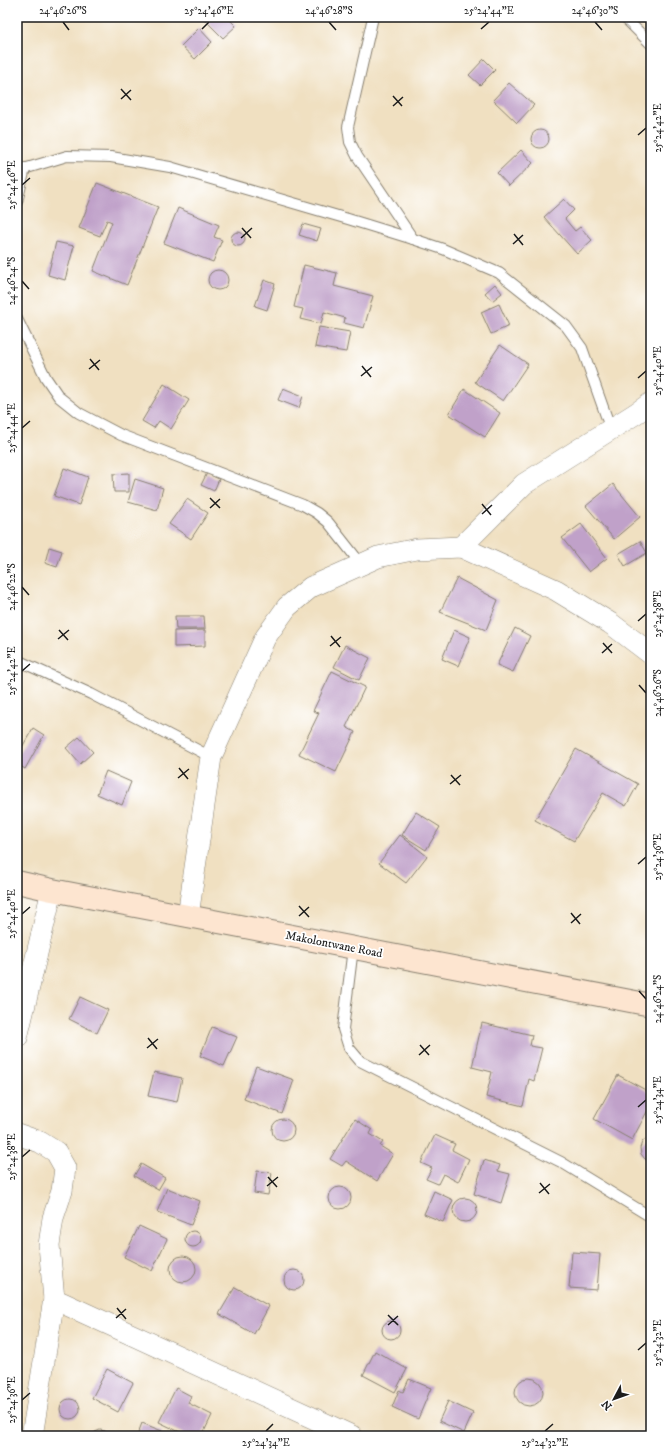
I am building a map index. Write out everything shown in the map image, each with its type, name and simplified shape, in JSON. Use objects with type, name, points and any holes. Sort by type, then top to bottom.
[{"type":"main road","name":"Makolontwane Road","points":[[17,882],[651,1005]]},
{"type":"street","points":[[461,547],[524,484],[651,403]]},
{"type":"street","points":[[188,916],[211,757],[265,638],[287,607],[311,587],[378,557],[417,549],[461,547],[556,590],[610,623],[651,654]]},
{"type":"street","points":[[17,1038],[52,890]]},
{"type":"street","points":[[17,1134],[40,1142],[56,1152],[65,1168],[62,1191],[53,1218],[49,1245],[54,1299],[32,1436]]},
{"type":"street","points":[[54,1299],[352,1436]]},
{"type":"lane","points":[[372,17],[348,127],[350,142],[357,156],[413,240]]},
{"type":"lane","points":[[624,17],[651,44]]},
{"type":"lane","points":[[17,202],[21,169],[67,156],[111,157],[170,167],[348,219],[443,249],[499,273],[566,326],[582,348],[610,430]]},
{"type":"lane","points":[[17,319],[46,378],[59,397],[79,412],[121,435],[318,513],[328,522],[361,564]]},
{"type":"lane","points":[[17,660],[91,694],[211,757]]},
{"type":"lane","points":[[353,948],[343,1029],[349,1048],[360,1061],[561,1162],[651,1217]]},
{"type":"building","points":[[206,17],[227,17],[236,26],[223,38],[204,19]]},
{"type":"building","points":[[199,28],[212,42],[195,59],[181,46]]},
{"type":"building","points":[[484,59],[495,70],[480,85],[469,75]]},
{"type":"building","points":[[509,83],[534,105],[517,123],[493,100]]},
{"type":"building","points":[[540,130],[546,133],[549,139],[546,145],[540,148],[534,145],[531,139],[534,133]]},
{"type":"building","points":[[521,150],[533,163],[509,186],[497,173]]},
{"type":"building","points":[[97,183],[158,207],[127,285],[93,271],[112,222],[107,220],[100,236],[79,228]]},
{"type":"building","points":[[564,199],[574,210],[565,219],[575,231],[580,227],[592,240],[577,254],[544,217]]},
{"type":"building","points":[[178,208],[219,225],[214,237],[222,240],[213,262],[164,243]]},
{"type":"building","points":[[303,224],[321,229],[317,241],[299,235]]},
{"type":"building","points":[[235,232],[241,232],[245,236],[245,242],[241,246],[235,246],[231,242],[231,236]]},
{"type":"building","points":[[56,242],[74,246],[65,280],[48,275]]},
{"type":"building","points":[[304,265],[337,273],[334,286],[373,296],[364,328],[344,323],[345,318],[324,312],[321,324],[300,319],[303,309],[294,307]]},
{"type":"building","points":[[218,270],[225,273],[228,280],[225,287],[218,290],[211,287],[208,280],[211,273]]},
{"type":"building","points":[[264,280],[275,284],[267,310],[255,306]]},
{"type":"building","points":[[495,284],[502,293],[492,301],[485,293]]},
{"type":"building","points":[[499,304],[509,326],[491,334],[481,312]]},
{"type":"building","points":[[319,327],[350,332],[346,352],[315,347]]},
{"type":"building","points":[[500,345],[528,364],[503,401],[475,382]]},
{"type":"building","points":[[164,384],[189,400],[171,429],[159,421],[154,428],[142,421]]},
{"type":"building","points":[[283,388],[303,396],[299,408],[278,400]]},
{"type":"building","points":[[464,389],[500,413],[485,437],[449,414]]},
{"type":"building","points":[[64,468],[88,477],[79,505],[54,496]]},
{"type":"building","points":[[129,473],[129,492],[114,492],[113,474]]},
{"type":"building","points":[[207,473],[219,479],[214,491],[201,485]]},
{"type":"building","points":[[135,479],[163,488],[157,510],[128,502]]},
{"type":"building","points":[[613,484],[640,517],[614,539],[586,506]]},
{"type":"building","points":[[187,499],[208,513],[191,539],[169,524]]},
{"type":"building","points":[[581,524],[607,558],[589,572],[562,538]]},
{"type":"building","points":[[640,541],[647,553],[625,566],[618,554]]},
{"type":"building","points":[[49,547],[62,551],[57,567],[45,563]]},
{"type":"building","points":[[457,578],[498,600],[486,630],[440,612]]},
{"type":"building","points":[[175,616],[204,616],[205,629],[176,629]]},
{"type":"building","points":[[515,628],[530,636],[513,672],[497,665]]},
{"type":"building","points":[[205,630],[205,646],[174,647],[174,631]]},
{"type":"building","points":[[454,630],[470,637],[458,666],[442,659]]},
{"type":"building","points":[[345,645],[370,658],[359,680],[334,667]]},
{"type":"building","points":[[332,671],[365,687],[346,727],[355,732],[336,772],[299,754],[319,713],[313,711]]},
{"type":"building","points":[[33,728],[44,735],[25,769],[17,764],[17,756]]},
{"type":"building","points":[[79,737],[93,752],[80,764],[66,748]]},
{"type":"building","points":[[576,749],[638,784],[626,806],[603,793],[574,841],[535,820]]},
{"type":"building","points":[[106,771],[131,782],[122,805],[97,794]]},
{"type":"building","points":[[416,812],[440,827],[426,850],[402,835]]},
{"type":"building","points":[[400,835],[427,856],[406,883],[379,863]]},
{"type":"building","points":[[80,997],[108,1010],[97,1033],[69,1019]]},
{"type":"building","points":[[482,1023],[532,1035],[530,1046],[542,1048],[534,1081],[529,1079],[523,1106],[486,1097],[492,1072],[472,1067]]},
{"type":"building","points":[[212,1027],[237,1037],[224,1066],[200,1056]]},
{"type":"building","points":[[256,1066],[294,1080],[282,1114],[244,1099]]},
{"type":"building","points":[[154,1072],[182,1078],[177,1102],[148,1096]]},
{"type":"building","points":[[618,1075],[651,1093],[651,1104],[632,1140],[594,1119]]},
{"type":"building","points":[[279,1119],[287,1119],[294,1126],[294,1134],[287,1141],[279,1141],[272,1134],[272,1126]]},
{"type":"building","points":[[355,1119],[372,1130],[370,1134],[383,1142],[380,1146],[393,1154],[377,1181],[346,1161],[342,1166],[330,1159]]},
{"type":"building","points":[[435,1135],[455,1144],[452,1150],[469,1159],[458,1182],[443,1174],[438,1184],[426,1179],[432,1168],[421,1163]]},
{"type":"building","points":[[651,1137],[651,1161],[645,1159],[641,1154],[640,1148],[642,1142]]},
{"type":"building","points":[[484,1160],[500,1165],[498,1171],[510,1174],[501,1203],[474,1194]]},
{"type":"building","points":[[141,1164],[165,1178],[158,1190],[134,1176]]},
{"type":"building","points":[[257,1171],[272,1173],[268,1195],[254,1193]]},
{"type":"building","points":[[336,1187],[344,1187],[351,1194],[351,1202],[344,1209],[336,1209],[329,1202],[329,1194]]},
{"type":"building","points":[[167,1188],[200,1201],[191,1225],[157,1212]]},
{"type":"building","points":[[434,1191],[453,1200],[443,1222],[424,1214]]},
{"type":"building","points":[[465,1198],[473,1202],[477,1210],[473,1218],[465,1222],[457,1218],[453,1210],[457,1202]]},
{"type":"building","points":[[139,1226],[167,1239],[152,1271],[124,1257]]},
{"type":"building","points":[[193,1231],[200,1236],[201,1239],[196,1246],[193,1247],[186,1242],[185,1239],[190,1232]]},
{"type":"building","points":[[572,1252],[600,1254],[597,1290],[569,1288]]},
{"type":"building","points":[[183,1256],[192,1260],[196,1269],[192,1278],[183,1282],[174,1278],[170,1269],[174,1260]]},
{"type":"building","points":[[290,1270],[298,1270],[304,1276],[304,1284],[298,1290],[290,1290],[284,1284],[284,1276]]},
{"type":"building","points":[[235,1287],[269,1306],[254,1334],[219,1314]]},
{"type":"building","points":[[391,1321],[397,1324],[400,1330],[397,1336],[391,1339],[385,1336],[382,1330],[385,1324]]},
{"type":"building","points":[[375,1351],[407,1369],[395,1392],[363,1375]]},
{"type":"building","points":[[107,1369],[133,1383],[118,1412],[92,1398]]},
{"type":"building","points":[[529,1378],[539,1382],[543,1392],[539,1402],[529,1406],[519,1402],[515,1392],[519,1382]]},
{"type":"building","points":[[409,1379],[431,1388],[418,1419],[392,1407],[399,1390],[403,1392]]},
{"type":"building","points":[[176,1388],[191,1396],[188,1403],[212,1415],[202,1436],[188,1436],[159,1422]]},
{"type":"building","points":[[66,1399],[74,1399],[80,1405],[80,1413],[74,1419],[66,1419],[60,1413],[60,1405]]},
{"type":"building","points":[[448,1401],[473,1413],[464,1433],[439,1421]]},
{"type":"building","points":[[142,1423],[162,1431],[160,1436],[137,1436]]},
{"type":"building","points":[[100,1430],[105,1431],[109,1436],[92,1436],[95,1432]]}]
